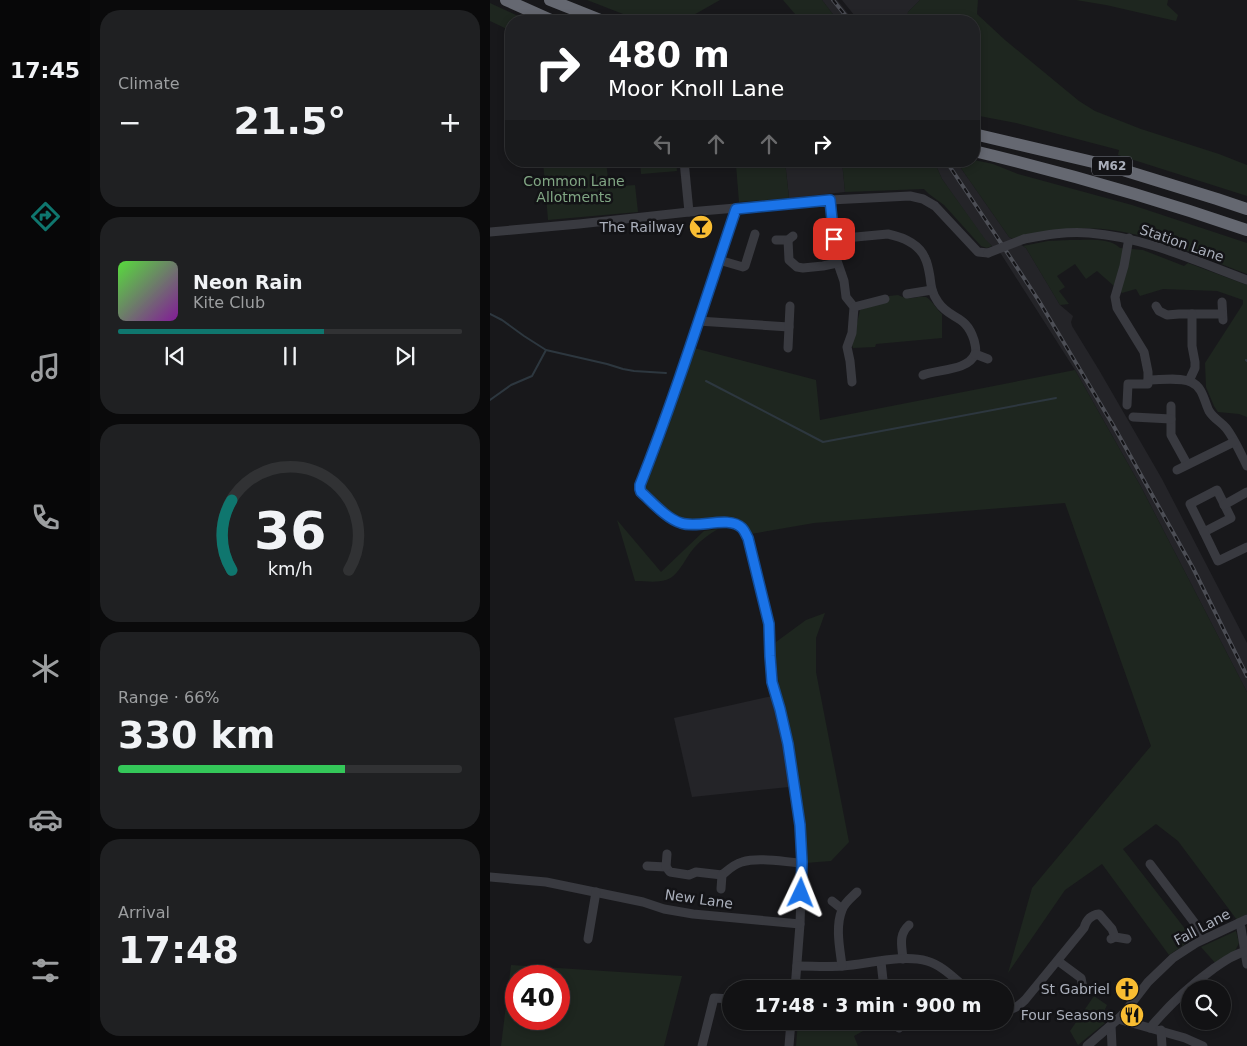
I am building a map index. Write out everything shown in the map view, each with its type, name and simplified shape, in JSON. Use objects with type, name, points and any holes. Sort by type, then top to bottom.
[{"type":"highway","points":[[506,0],[540,15]]},
{"type":"highway","points":[[550,0],[588,15]]},
{"type":"highway","name":"M62","points":[[980,135],[1110,166],[1247,209]]},
{"type":"highway","name":"M62","points":[[980,152],[1113,187],[1247,230]]},
{"type":"street","points":[[685,167],[689,212]]},
{"type":"street","name":"Station Lane","points":[[830,200],[910,196],[923,199],[935,206],[978,252],[988,253],[1024,239],[1051,234],[1088,233],[1129,238],[1247,280]]},
{"type":"street","points":[[490,232],[830,200],[834,252],[844,281],[846,297],[854,307],[852,333],[847,347],[852,382]]},
{"type":"street","points":[[736,209],[671,404],[640,489],[641,492],[673,520],[689,525],[729,523],[743,529],[748,538],[769,624],[771,674],[788,744],[800,825],[802,862],[796,980]]},
{"type":"street","points":[[719,260],[745,266],[755,234]]},
{"type":"street","points":[[834,239],[888,234],[905,239],[920,250],[925,258],[934,295],[941,307],[968,326],[976,347],[972,359],[964,366],[923,375]]},
{"type":"street","points":[[776,240],[790,238],[789,260],[796,267],[811,268],[837,263]]},
{"type":"street","points":[[1129,238],[1124,266],[1115,297],[1118,308],[1144,352],[1148,382]]},
{"type":"street","points":[[907,294],[932,290]]},
{"type":"street","points":[[854,307],[885,299]]},
{"type":"street","points":[[1155,306],[1163,314],[1167,315],[1192,314],[1222,317],[1222,302]]},
{"type":"street","points":[[788,348],[790,306]]},
{"type":"street","points":[[1189,382],[1195,368],[1192,346],[1192,314]]},
{"type":"street","points":[[698,322],[789,327]]},
{"type":"street","points":[[975,354],[988,359]]},
{"type":"street","points":[[1127,405],[1128,384],[1172,380],[1194,384],[1202,392],[1214,418],[1227,429],[1247,466]]},
{"type":"street","points":[[1171,406],[1171,435],[1187,464]]},
{"type":"street","points":[[1133,417],[1171,418]]},
{"type":"street","points":[[1177,470],[1234,442]]},
{"type":"street","points":[[1204,532],[1231,518],[1217,490],[1190,504],[1204,532],[1218,560],[1246,551]]},
{"type":"street","points":[[1224,505],[1247,492]]},
{"type":"street","points":[[667,854],[666,867],[670,872],[689,875],[696,872],[722,874],[742,862],[764,860],[802,862]]},
{"type":"street","points":[[1150,864],[1206,938]]},
{"type":"street","points":[[647,866],[666,867]]},
{"type":"street","points":[[722,874],[722,888]]},
{"type":"street","name":"New Lane","points":[[490,877],[546,882],[693,914],[800,924]]},
{"type":"street","points":[[588,939],[596,892]]},
{"type":"street","points":[[842,966],[838,927],[842,908],[857,892]]},
{"type":"street","points":[[832,901],[842,908]]},
{"type":"street","points":[[1014,1008],[1025,1000],[1058,961],[1084,928],[1086,922],[1100,911],[1112,928],[1113,938],[1127,939]]},
{"type":"street","points":[[1243,921],[1241,928],[1247,964]]},
{"type":"street","name":"Fall Lane","points":[[1087,1046],[1124,1013],[1148,982],[1173,958],[1206,938],[1243,921]]},
{"type":"street","points":[[903,959],[902,934],[909,924]]},
{"type":"street","points":[[1150,1028],[1187,988],[1234,955],[1246,951]]},
{"type":"street","points":[[797,966],[842,966],[917,959],[938,965],[955,979]]},
{"type":"street","points":[[1058,961],[1081,978],[1083,988]]},
{"type":"street","points":[[881,962],[883,980]]},
{"type":"street","points":[[1081,978],[1089,972]]},
{"type":"street","points":[[702,1046],[714,998],[722,998]]},
{"type":"street","points":[[1112,1046],[1115,1022],[1161,1030],[1185,1042],[1203,1046]]},
{"type":"street","points":[[790,1046],[791,1030]]},
{"type":"street","points":[[1161,1030],[1162,1046]]},
{"type":"shaded area","points":[[822,0],[837,0],[849,15],[833,15]]},
{"type":"shaded area","points":[[842,0],[920,0],[908,12],[908,15],[854,15]]},
{"type":"shaded area","points":[[786,167],[843,167],[845,192],[789,198]]},
{"type":"shaded area","points":[[937,167],[960,167],[1009,237],[1026,248],[1060,305],[1073,316],[1072,326],[1162,479],[1247,643],[1247,692],[1140,485],[1075,370],[1001,254],[985,240],[942,179]]},
{"type":"shaded area","points":[[772,696],[783,738],[789,787],[692,797],[674,718]]},
{"type":"green space","points":[[587,0],[720,0],[694,15],[626,15]]},
{"type":"green space","points":[[783,0],[822,0],[833,15],[796,15]]},
{"type":"green space","points":[[920,0],[978,0],[978,15],[908,15],[908,12]]},
{"type":"green space","points":[[1076,0],[1168,0],[1167,5],[1178,15],[1176,21]]},
{"type":"green space","points":[[490,3],[516,15],[505,15],[505,28],[490,21]]},
{"type":"green space","points":[[980,17],[1079,101],[1095,111],[1141,129],[1247,165],[1247,196],[1118,155],[1119,150],[1016,123],[980,116]]},
{"type":"green space","points":[[980,161],[993,164],[1018,174],[1132,205],[1247,243],[1247,274],[1160,241],[1115,231],[1092,228],[1069,229],[1013,239],[1009,237],[960,167],[980,167]]},
{"type":"green space","name":"Common Lane Allotments","points":[[544,167],[607,167],[609,187],[635,185],[638,212],[548,220]]},
{"type":"green space","points":[[640,167],[677,167],[677,171],[641,174]]},
{"type":"green space","points":[[736,167],[786,167],[789,198],[739,202]]},
{"type":"green space","points":[[843,167],[937,167],[942,179],[992,246],[987,248],[981,246],[944,205],[924,189],[845,192]]},
{"type":"green space","points":[[1090,240],[1110,242],[1120,248],[1143,250],[1184,266],[1188,263],[1247,285],[1247,417],[1239,414],[1218,412],[1206,387],[1205,363],[1243,304],[1243,300],[1217,291],[1163,289],[1140,296],[1136,289],[1122,293],[1097,271],[1086,279],[1075,264],[1057,276],[1065,287],[1059,291],[1069,304],[1060,305],[1023,246],[1048,241]]},
{"type":"green space","points":[[898,295],[907,298],[926,297],[930,300],[942,314],[942,338],[853,348],[852,345],[860,310],[889,299],[889,296]]},
{"type":"green space","points":[[694,348],[816,380],[820,420],[1075,370],[1140,485],[1247,692],[1247,914],[1237,920],[1178,841],[1156,824],[1123,849],[1193,939],[1169,955],[1102,864],[1065,890],[1008,973],[1032,888],[1151,746],[1065,503],[814,523],[751,534],[743,524],[725,518],[695,520],[680,517],[666,508],[644,488],[665,436]]},
{"type":"green space","points":[[617,520],[661,572],[704,531],[718,529],[705,537],[697,545],[671,578],[658,581],[635,581]]},
{"type":"green space","points":[[825,613],[816,638],[816,672],[849,842],[831,861],[805,863],[806,845],[799,787],[789,725],[779,687],[775,653],[776,642],[806,620]]},
{"type":"green space","points":[[1236,931],[1239,943],[1234,953],[1217,965],[1201,947]]},
{"type":"green space","points":[[570,969],[682,976],[664,1046],[501,1046],[505,1014],[505,1030],[570,1030]]},
{"type":"green space","points":[[1094,996],[1107,1005],[1101,1018],[1105,1023],[1078,1045],[1070,1031]]},
{"type":"green space","points":[[797,1030],[865,1030],[854,1036],[858,1046],[796,1046]]},
{"type":"waterway","points":[[490,314],[546,350],[623,369],[666,373]]},
{"type":"waterway","points":[[490,400],[511,385],[532,376],[546,350]]},
{"type":"waterway","points":[[706,381],[823,442],[1056,398]]},
{"type":"railway","points":[[833,0],[845,15]]},
{"type":"railway","points":[[950,167],[1039,301],[1113,425],[1193,568],[1247,676]]},
{"type":"place","name":"The Railway","points":[[701,227]]},
{"type":"place","name":"St Gabriel","points":[[1127,989]]},
{"type":"place","name":"Four Seasons","points":[[1132,1015]]},
{"type":"route","points":[[801,893],[800,825],[788,744],[785,726],[772,682],[769,624],[766,607],[748,538],[743,529],[729,523],[689,525],[673,520],[641,492],[640,485],[662,430],[736,209],[830,200],[834,239]]}]
